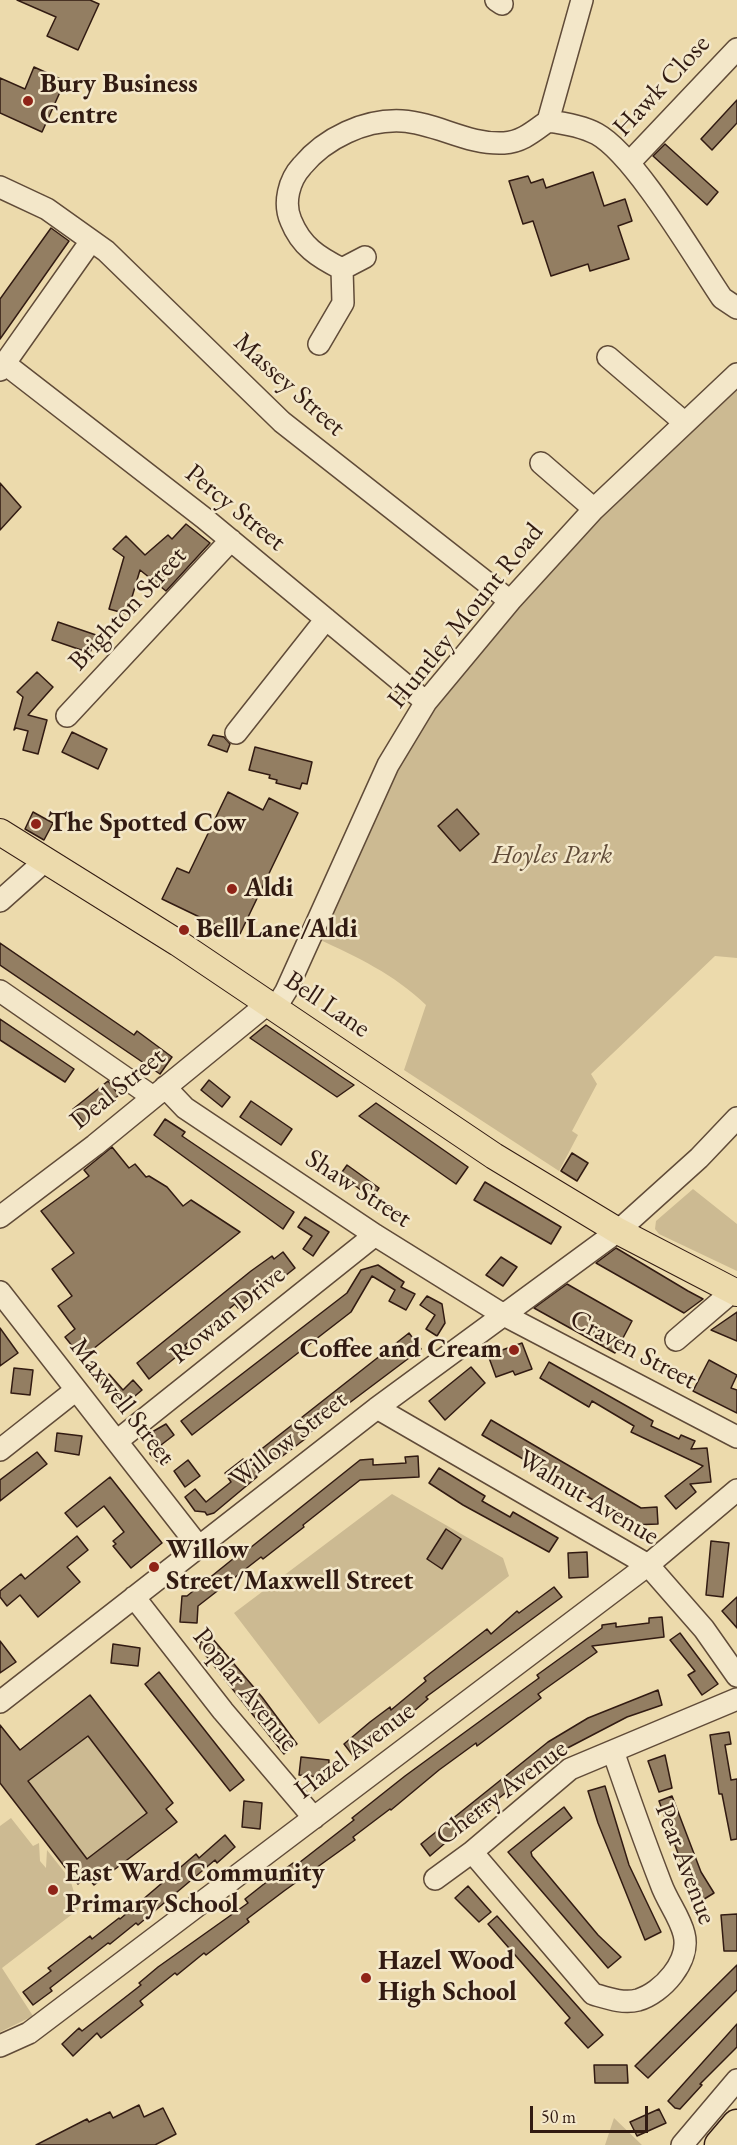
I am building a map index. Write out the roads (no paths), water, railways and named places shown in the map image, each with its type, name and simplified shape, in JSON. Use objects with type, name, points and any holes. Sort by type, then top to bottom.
[{"type":"highway","points":[[720,2145],[737,2125]]},
{"type":"main road","name":"Bell Lane","points":[[0,832],[271,1004],[486,1151],[618,1231],[735,1292]]},
{"type":"street","points":[[342,269],[320,258],[298,239],[288,214],[288,190],[299,169],[318,147],[368,125],[403,121],[482,143],[507,143],[524,139],[548,121],[582,0]]},
{"type":"street","name":"Hawk Close","points":[[629,163],[737,49]]},
{"type":"street","points":[[548,121],[567,124],[597,134],[629,163],[722,298],[737,308]]},
{"type":"street","name":"Massey Street","points":[[0,187],[38,204],[106,251],[282,422],[510,601]]},
{"type":"street","points":[[2,366],[91,241]]},
{"type":"street","points":[[342,269],[365,257]]},
{"type":"street","points":[[319,344],[343,303],[342,269]]},
{"type":"street","points":[[608,357],[686,423]]},
{"type":"street","name":"Percy Street","points":[[2,366],[231,540],[426,702]]},
{"type":"street","name":"Huntley Mount Road","points":[[271,1004],[286,991],[388,765],[426,702],[510,601],[594,509],[737,374]]},
{"type":"street","points":[[541,463],[594,509]]},
{"type":"street","name":"Brighton Street","points":[[66,716],[231,540]]},
{"type":"street","points":[[236,733],[326,619]]},
{"type":"street","points":[[0,901],[46,860]]},
{"type":"street","points":[[0,991],[159,1092]]},
{"type":"street","name":"Deal Street","points":[[0,1217],[260,1010],[271,1004]]},
{"type":"street","name":"Shaw Street","points":[[159,1092],[375,1235],[502,1314]]},
{"type":"street","name":"Willow Street","points":[[0,1702],[377,1407],[618,1231],[691,1166],[737,1118]]},
{"type":"street","name":"Rowan Drive","points":[[117,1441],[375,1235]]},
{"type":"street","name":"Maxwell Street","points":[[0,1292],[199,1546]]},
{"type":"street","points":[[676,1340],[735,1292]]},
{"type":"street","name":"Craven Street","points":[[502,1314],[737,1437]]},
{"type":"street","points":[[0,1450],[76,1390]]},
{"type":"street","name":"Walnut Avenue","points":[[377,1407],[648,1564],[704,1629],[737,1676]]},
{"type":"street","name":"Hazel Avenue","points":[[0,2046],[30,2033],[648,1564],[737,1490]]},
{"type":"street","name":"Poplar Avenue","points":[[134,1597],[223,1711],[314,1818]]},
{"type":"street","name":"Cherry Avenue","points":[[435,1879],[472,1852],[570,1769],[737,1699]]},
{"type":"street","name":"Pear Avenue","points":[[472,1852],[593,1994],[618,2001],[638,2000],[662,1986],[679,1964],[685,1949],[685,1935],[662,1887],[613,1751]]},
{"type":"street","points":[[682,2145],[737,2080]]},
{"type":"place","name":"Bury Business Centre","points":[[28,101]]},
{"type":"place","name":"The Spotted Cow","points":[[36,824]]},
{"type":"place","name":"Aldi","points":[[232,889]]},
{"type":"place","name":"Bell Lane/Aldi","points":[[184,930]]},
{"type":"place","name":"Coffee and Cream","points":[[514,1350]]},
{"type":"place","name":"Willow Street/Maxwell Street","points":[[154,1567]]},
{"type":"place","name":"East Ward Community Primary School","points":[[53,1890]]},
{"type":"place","name":"Hazel Wood High School","points":[[366,1978]]},
{"type":"park label","name":"Hoyles Park","points":[[552,856]]}]
